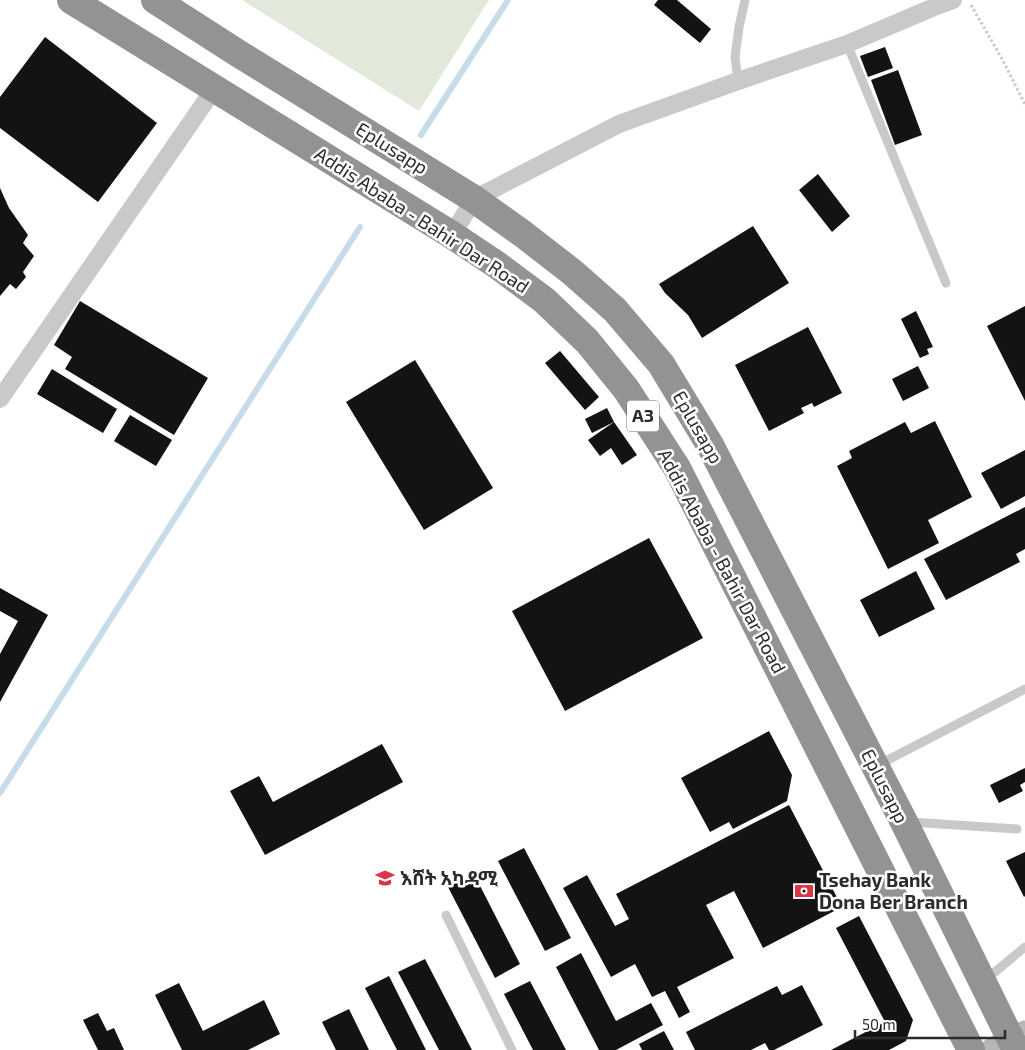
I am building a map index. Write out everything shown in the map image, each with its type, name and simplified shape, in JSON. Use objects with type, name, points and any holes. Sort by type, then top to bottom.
[{"type":"highway","name":"Addis Ababa - Bahir Dar Road","points":[[71,0],[452,235],[544,300],[587,341],[626,389],[677,468],[971,1050]]},
{"type":"highway","name":"Eplusapp","points":[[155,0],[474,199],[523,234],[572,272],[614,310],[661,364],[710,445],[876,766],[1011,1043]]},
{"type":"street","points":[[452,235],[474,199],[619,124],[847,44],[939,4],[953,0]]},
{"type":"street","points":[[0,399],[214,89]]},
{"type":"lane","points":[[738,81],[735,57],[744,0]]},
{"type":"lane","points":[[847,44],[946,283]]},
{"type":"lane","points":[[876,766],[1025,690]]},
{"type":"lane","points":[[904,822],[1017,829]]},
{"type":"lane","points":[[446,915],[512,1050]]},
{"type":"lane","points":[[982,982],[1025,947]]},
{"type":"path","points":[[968,0],[1001,57],[1025,104]]},
{"type":"green space","points":[[242,0],[489,0],[419,111]]},
{"type":"building","points":[[658,0],[677,0],[711,29],[700,43],[654,5]]},
{"type":"building","points":[[45,37],[157,123],[98,202],[0,128],[0,97]]},
{"type":"building","points":[[885,47],[893,68],[868,77],[860,56]]},
{"type":"building","points":[[898,70],[922,135],[895,145],[871,80]]},
{"type":"building","points":[[818,174],[850,216],[832,232],[799,190]]},
{"type":"building","points":[[0,188],[9,208],[28,235],[23,243],[34,256],[23,272],[26,277],[16,289],[10,284],[0,296]]},
{"type":"building","points":[[753,226],[789,283],[702,338],[688,315],[665,293],[659,284]]},
{"type":"building","points":[[80,301],[208,378],[174,435],[65,369],[72,357],[54,345]]},
{"type":"building","points":[[1025,306],[1025,401],[987,326]]},
{"type":"building","points":[[916,311],[933,347],[927,349],[929,354],[920,358],[901,319]]},
{"type":"building","points":[[808,327],[842,393],[814,407],[812,403],[801,408],[804,413],[769,431],[735,365]]},
{"type":"building","points":[[560,351],[599,397],[585,410],[545,363]]},
{"type":"building","points":[[415,360],[493,488],[424,530],[346,402]]},
{"type":"building","points":[[918,366],[929,388],[903,401],[892,379]]},
{"type":"building","points":[[52,369],[117,409],[103,433],[37,394]]},
{"type":"building","points":[[607,408],[614,422],[592,433],[585,419]]},
{"type":"building","points":[[130,415],[172,440],[156,466],[114,441]]},
{"type":"building","points":[[935,421],[972,497],[928,520],[939,543],[888,569],[837,466],[852,458],[849,451],[905,422],[911,433]]},
{"type":"building","points":[[614,422],[637,455],[622,465],[611,448],[600,456],[588,440]]},
{"type":"building","points":[[1025,450],[1025,496],[1001,509],[981,473]]},
{"type":"building","points":[[1025,507],[1025,549],[1016,554],[1020,562],[946,600],[924,559]]},
{"type":"building","points":[[649,538],[703,638],[565,711],[512,611]]},
{"type":"building","points":[[916,571],[935,609],[879,637],[860,600]]},
{"type":"building","points":[[0,588],[48,615],[0,702],[0,654],[18,621],[0,611]]},
{"type":"building","points":[[769,731],[792,775],[787,801],[733,829],[729,822],[710,832],[681,778]]},
{"type":"building","points":[[382,744],[403,782],[265,855],[230,791],[259,776],[273,802]]},
{"type":"building","points":[[1025,768],[1025,782],[1020,785],[1023,791],[999,803],[990,785]]},
{"type":"building","points":[[789,805],[842,907],[763,948],[734,891],[706,905],[734,958],[677,987],[690,1012],[679,1018],[665,991],[652,997],[635,964],[611,977],[563,888],[587,875],[615,926],[629,919],[616,894]]},
{"type":"building","points":[[524,848],[571,938],[545,951],[498,861]]},
{"type":"building","points":[[1025,852],[1025,896],[1024,897],[1006,861]]},
{"type":"building","points":[[474,874],[520,964],[495,978],[448,887]]},
{"type":"building","points":[[859,916],[913,1020],[906,1041],[889,1050],[831,1050],[885,1022],[836,928]]},
{"type":"building","points":[[581,953],[616,1021],[651,1003],[663,1025],[616,1050],[599,1050],[556,967]]},
{"type":"building","points":[[425,959],[472,1050],[439,1050],[398,972]]},
{"type":"building","points":[[389,976],[426,1050],[397,1050],[365,988]]},
{"type":"building","points":[[530,981],[566,1050],[533,1050],[504,994]]},
{"type":"building","points":[[179,983],[203,1031],[264,1000],[280,1034],[248,1050],[182,1050],[155,995]]},
{"type":"building","points":[[802,985],[823,1025],[774,1050],[769,1050],[765,1043],[751,1050],[695,1050],[686,1032],[777,986],[782,995]]},
{"type":"building","points":[[349,1009],[369,1050],[336,1050],[322,1022]]},
{"type":"building","points":[[98,1013],[107,1031],[114,1028],[124,1050],[98,1050],[83,1020]]},
{"type":"building","points":[[664,1031],[674,1050],[642,1050],[639,1044]]},
{"type":"waterway","points":[[421,135],[508,0]]},
{"type":"waterway","points":[[0,793],[360,227]]},
{"type":"place","name":"እሸት አካዳሚ","points":[[385,878]]},
{"type":"place","name":"Tsehay Bank Dona Ber Branch","points":[[804,891]]}]
